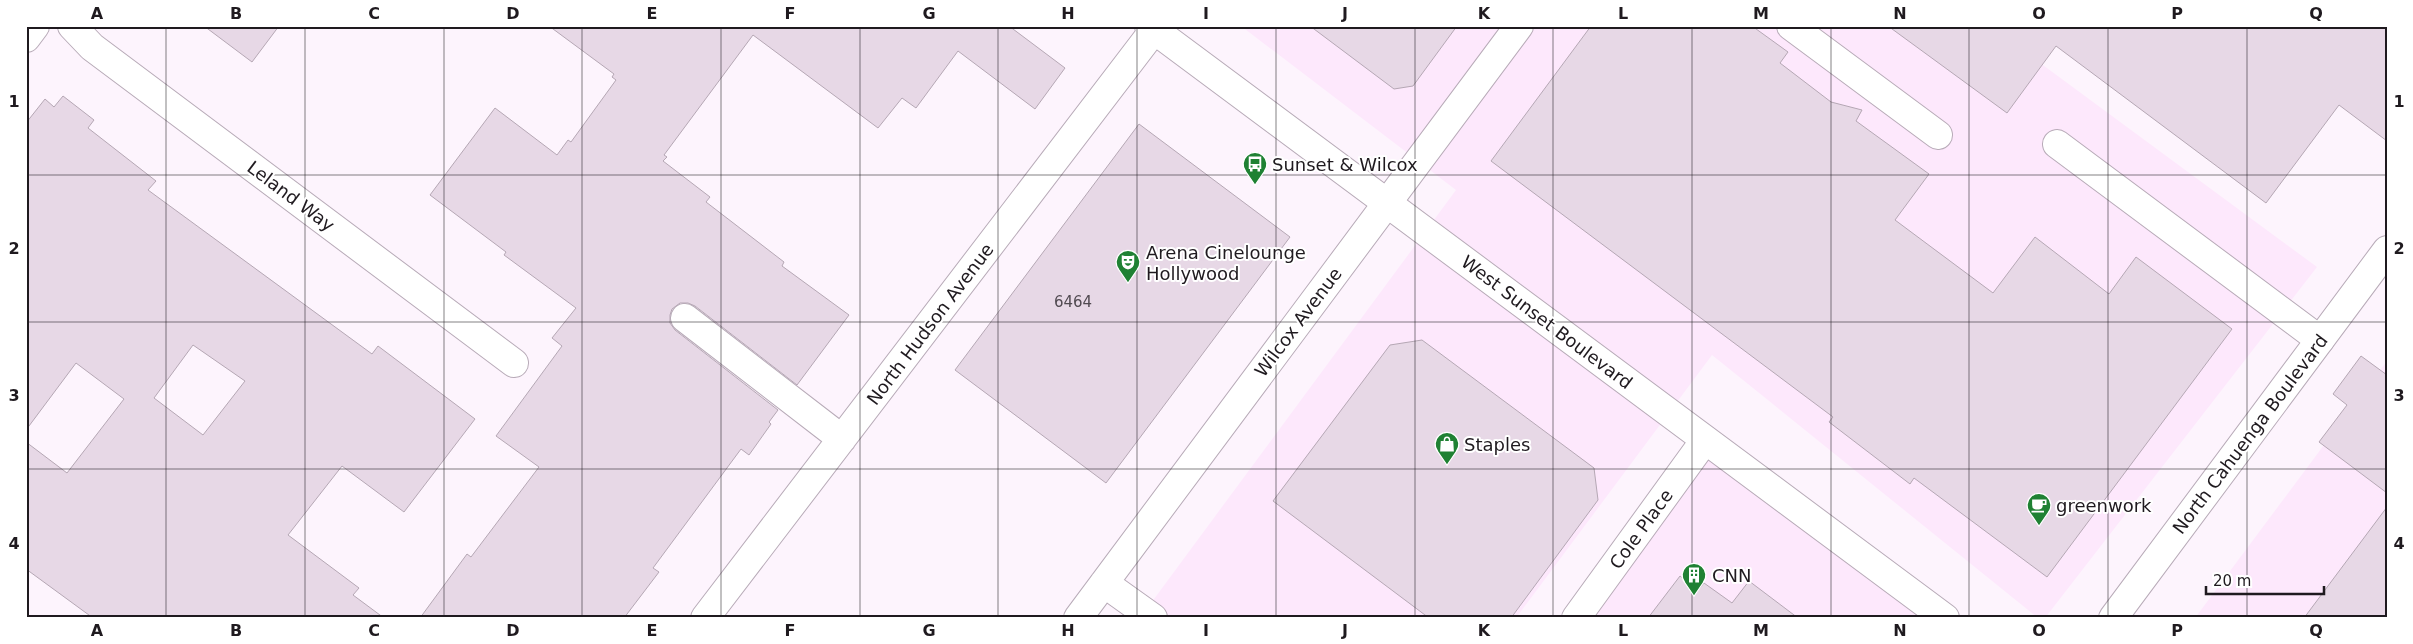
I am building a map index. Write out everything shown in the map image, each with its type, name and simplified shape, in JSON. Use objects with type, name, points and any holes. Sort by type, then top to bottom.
[{"type":"street","points":[[26,38],[35,26]]},
{"type":"street","name":"Leland Way","points":[[72,26],[92,48],[514,362]]},
{"type":"street","name":"Wilcox Avenue","points":[[1078,618],[1519,26]]},
{"type":"street","points":[[1791,26],[1938,135]]},
{"type":"street","name":"West Sunset Boulevard","points":[[1151,28],[1945,618]]},
{"type":"street","name":"North Hudson Avenue","points":[[705,618],[1151,28]]},
{"type":"street","points":[[2057,144],[2320,340]]},
{"type":"street","name":"North Cahuenga Boulevard","points":[[2113,618],[2387,250]]},
{"type":"street","points":[[685,318],[842,439]]},
{"type":"street","name":"Cole Place","points":[[1576,618],[1706,440]]},
{"type":"street","points":[[1104,583],[1153,618]]},
{"type":"shaded area","points":[[1241,26],[1990,26],[2317,267],[2045,618],[2038,618],[1712,355],[1516,618],[1140,618],[1456,190]]},
{"type":"shaded area","points":[[2387,361],[2387,618],[2195,618],[2321,449]]},
{"type":"shaded area","points":[[1710,452],[1930,618],[1585,618]]},
{"type":"building","points":[[204,26],[279,26],[252,62]]},
{"type":"building","points":[[549,26],[1009,26],[1065,68],[1035,109],[958,51],[916,108],[902,98],[878,128],[753,35],[664,155],[667,157],[663,161],[710,197],[706,202],[784,262],[782,266],[849,315],[797,385],[695,306],[688,303],[680,303],[672,309],[670,323],[675,330],[778,410],[769,422],[771,424],[749,455],[741,449],[653,568],[659,572],[624,618],[420,618],[467,554],[471,557],[539,467],[496,436],[562,346],[552,338],[576,308],[504,255],[506,252],[430,195],[495,108],[557,155],[568,140],[571,142],[616,80],[612,77],[614,74]]},
{"type":"building","points":[[1310,26],[1457,26],[1413,86],[1394,89]]},
{"type":"building","points":[[1591,26],[1752,26],[1788,52],[1780,63],[1831,102],[1862,110],[1856,121],[1929,174],[1895,220],[1993,293],[2035,237],[2109,294],[2136,257],[2232,329],[2047,577],[1914,478],[1910,484],[1829,422],[1833,417],[1491,161]]},
{"type":"building","points":[[1888,26],[2387,26],[2387,141],[2339,105],[2266,203],[2056,46],[2007,113]]},
{"type":"building","points":[[63,96],[94,120],[88,128],[156,181],[148,190],[372,354],[378,346],[475,419],[404,512],[342,466],[288,535],[359,588],[353,595],[384,618],[93,618],[26,569],[26,442],[67,473],[124,399],[76,363],[26,430],[26,123],[45,99],[54,107]],"holes":[[[193,345],[245,381],[203,435],[154,398]]]},
{"type":"building","points":[[1139,124],[1290,237],[1106,483],[955,370]]},
{"type":"building","points":[[1422,340],[1594,468],[1598,500],[1511,618],[1429,618],[1273,501],[1390,345]]},
{"type":"building","points":[[2361,356],[2387,375],[2387,493],[2319,442],[2347,405],[2333,394]]},
{"type":"building","points":[[2387,507],[2387,618],[2304,618]]},
{"type":"building","name":"CNN","points":[[1680,576],[1698,590],[1704,583],[1732,603],[1749,581],[1798,618],[1648,618]]},
{"type":"place","name":"Sunset & Wilcox","points":[[1255,185]]},
{"type":"place","name":"Arena Cinelounge Hollywood","points":[[1128,283]]},
{"type":"place","name":"Staples","points":[[1447,465]]},
{"type":"place","name":"greenwork","points":[[2039,526]]},
{"type":"place","name":"CNN","points":[[1694,596]]}]
